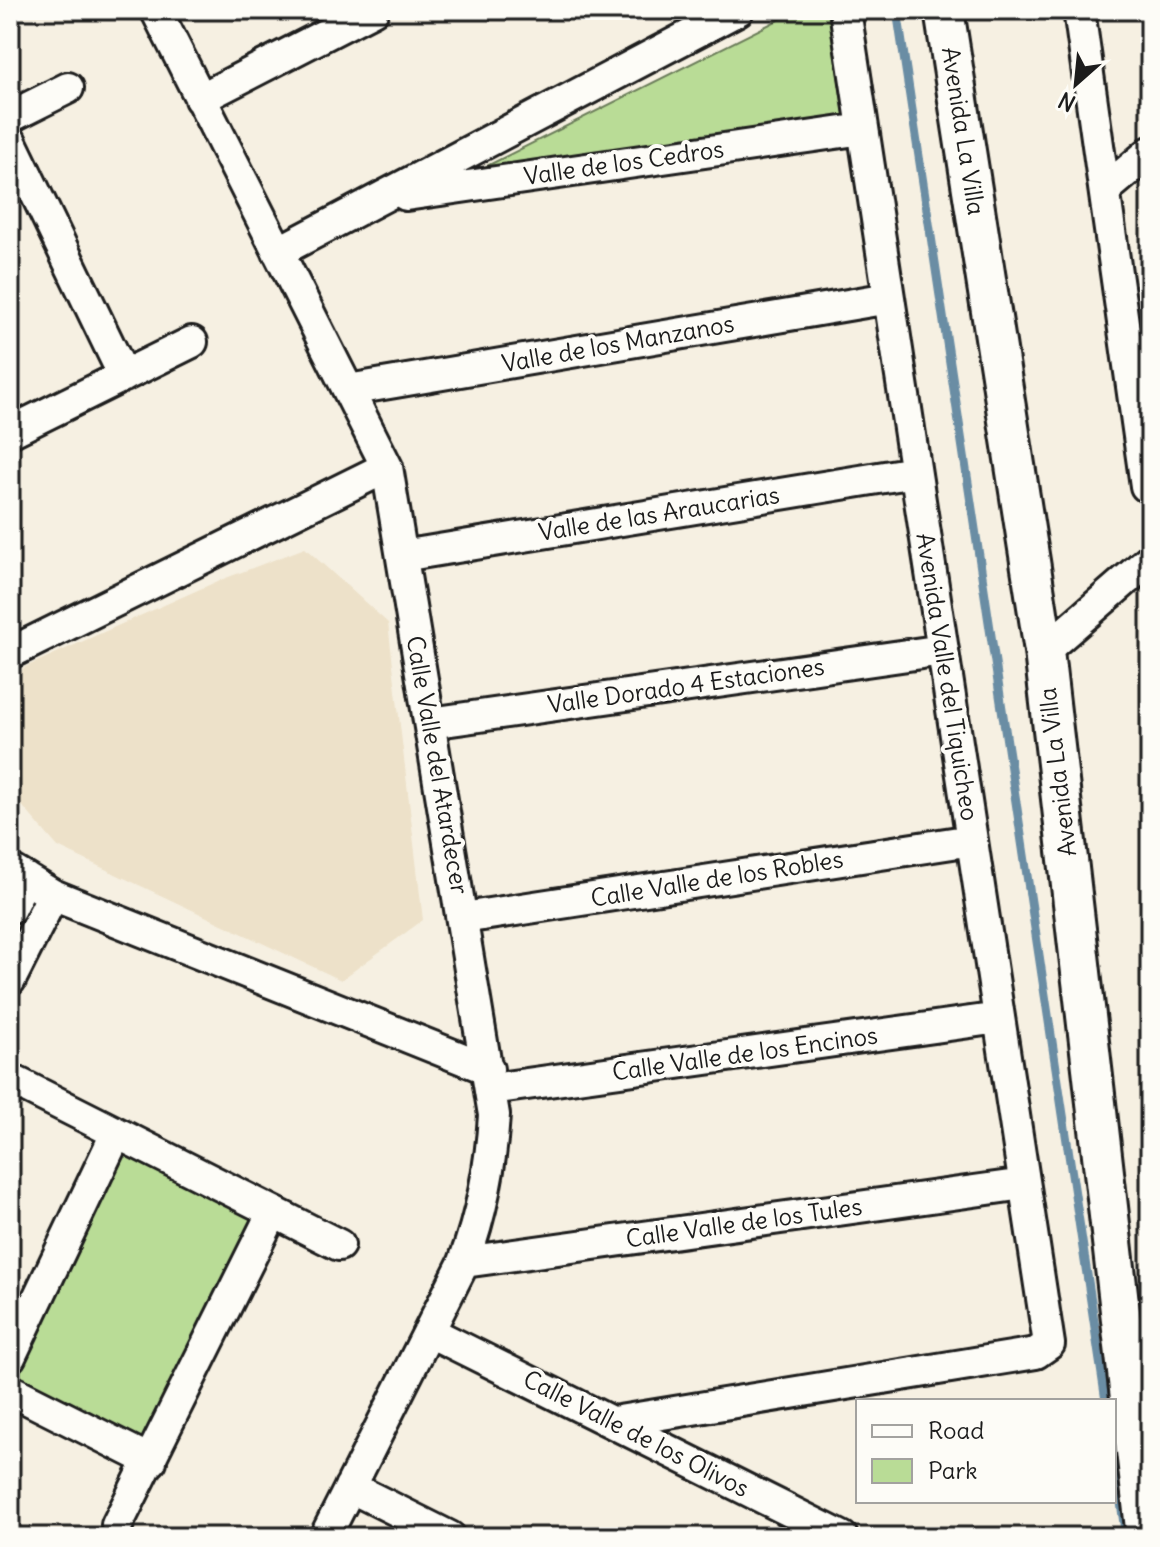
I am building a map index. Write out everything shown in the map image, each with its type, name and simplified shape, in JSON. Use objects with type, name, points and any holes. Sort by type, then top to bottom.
[{"type":"street","name":"Calle Valle del Atardecer","points":[[156,10],[387,467],[494,1115],[491,1166],[480,1218],[464,1262],[325,1537]]},
{"type":"street","points":[[200,99],[373,10]]},
{"type":"street","name":"Valle de los Cedros","points":[[278,252],[386,198],[738,10]]},
{"type":"street","name":"Avenida Valle del Tiquicheo","points":[[613,1422],[1036,1353],[1049,1344],[845,10]]},
{"type":"street","name":"Avenida La Villa","points":[[944,10],[1044,651],[1146,1537]]},
{"type":"street","points":[[1079,10],[1105,190],[1142,387],[1146,486]]},
{"type":"street","points":[[10,117],[68,88]]},
{"type":"street","name":"Valle de los Cedros","points":[[386,198],[863,129]]},
{"type":"street","points":[[10,140],[124,376]]},
{"type":"street","points":[[1105,190],[1150,152]]},
{"type":"street","name":"Valle de los Manzanos","points":[[348,390],[889,298]]},
{"type":"street","points":[[10,432],[192,342]]},
{"type":"street","points":[[10,653],[387,467]]},
{"type":"street","name":"Valle de las Araucarias","points":[[402,556],[915,472]]},
{"type":"street","points":[[1044,651],[1150,559]]},
{"type":"street","name":"Valle Dorado 4 Estaciones","points":[[430,723],[943,650]]},
{"type":"street","name":"Calle Valle de los Robles","points":[[463,918],[972,840]]},
{"type":"street","points":[[10,908],[18,874],[53,895],[489,1079]]},
{"type":"street","points":[[10,980],[53,895]]},
{"type":"street","name":"Calle Valle de los Encinos","points":[[489,1079],[999,1018]]},
{"type":"street","points":[[10,1079],[339,1245]]},
{"type":"street","points":[[10,1357],[116,1134]]},
{"type":"street","name":"Calle Valle de los Tules","points":[[464,1262],[1024,1184]]},
{"type":"street","points":[[117,1525],[273,1212]]},
{"type":"street","name":"Calle Valle de los Olivos","points":[[430,1332],[842,1537]]},
{"type":"street","points":[[10,1390],[151,1461]]},
{"type":"street","points":[[350,1487],[450,1537]]},
{"type":"shaded area","points":[[305,548],[388,623],[423,920],[341,980],[58,847],[12,794],[10,771],[10,699],[23,668],[218,581]]},
{"type":"green space","points":[[798,10],[828,10],[845,120],[483,168]]},
{"type":"green space","points":[[117,1134],[269,1211],[150,1458],[10,1390],[10,1357]]},
{"type":"waterway","points":[[897,10],[1106,1399]]},
{"type":"waterway","points":[[1116,1468],[1126,1537]]}]
